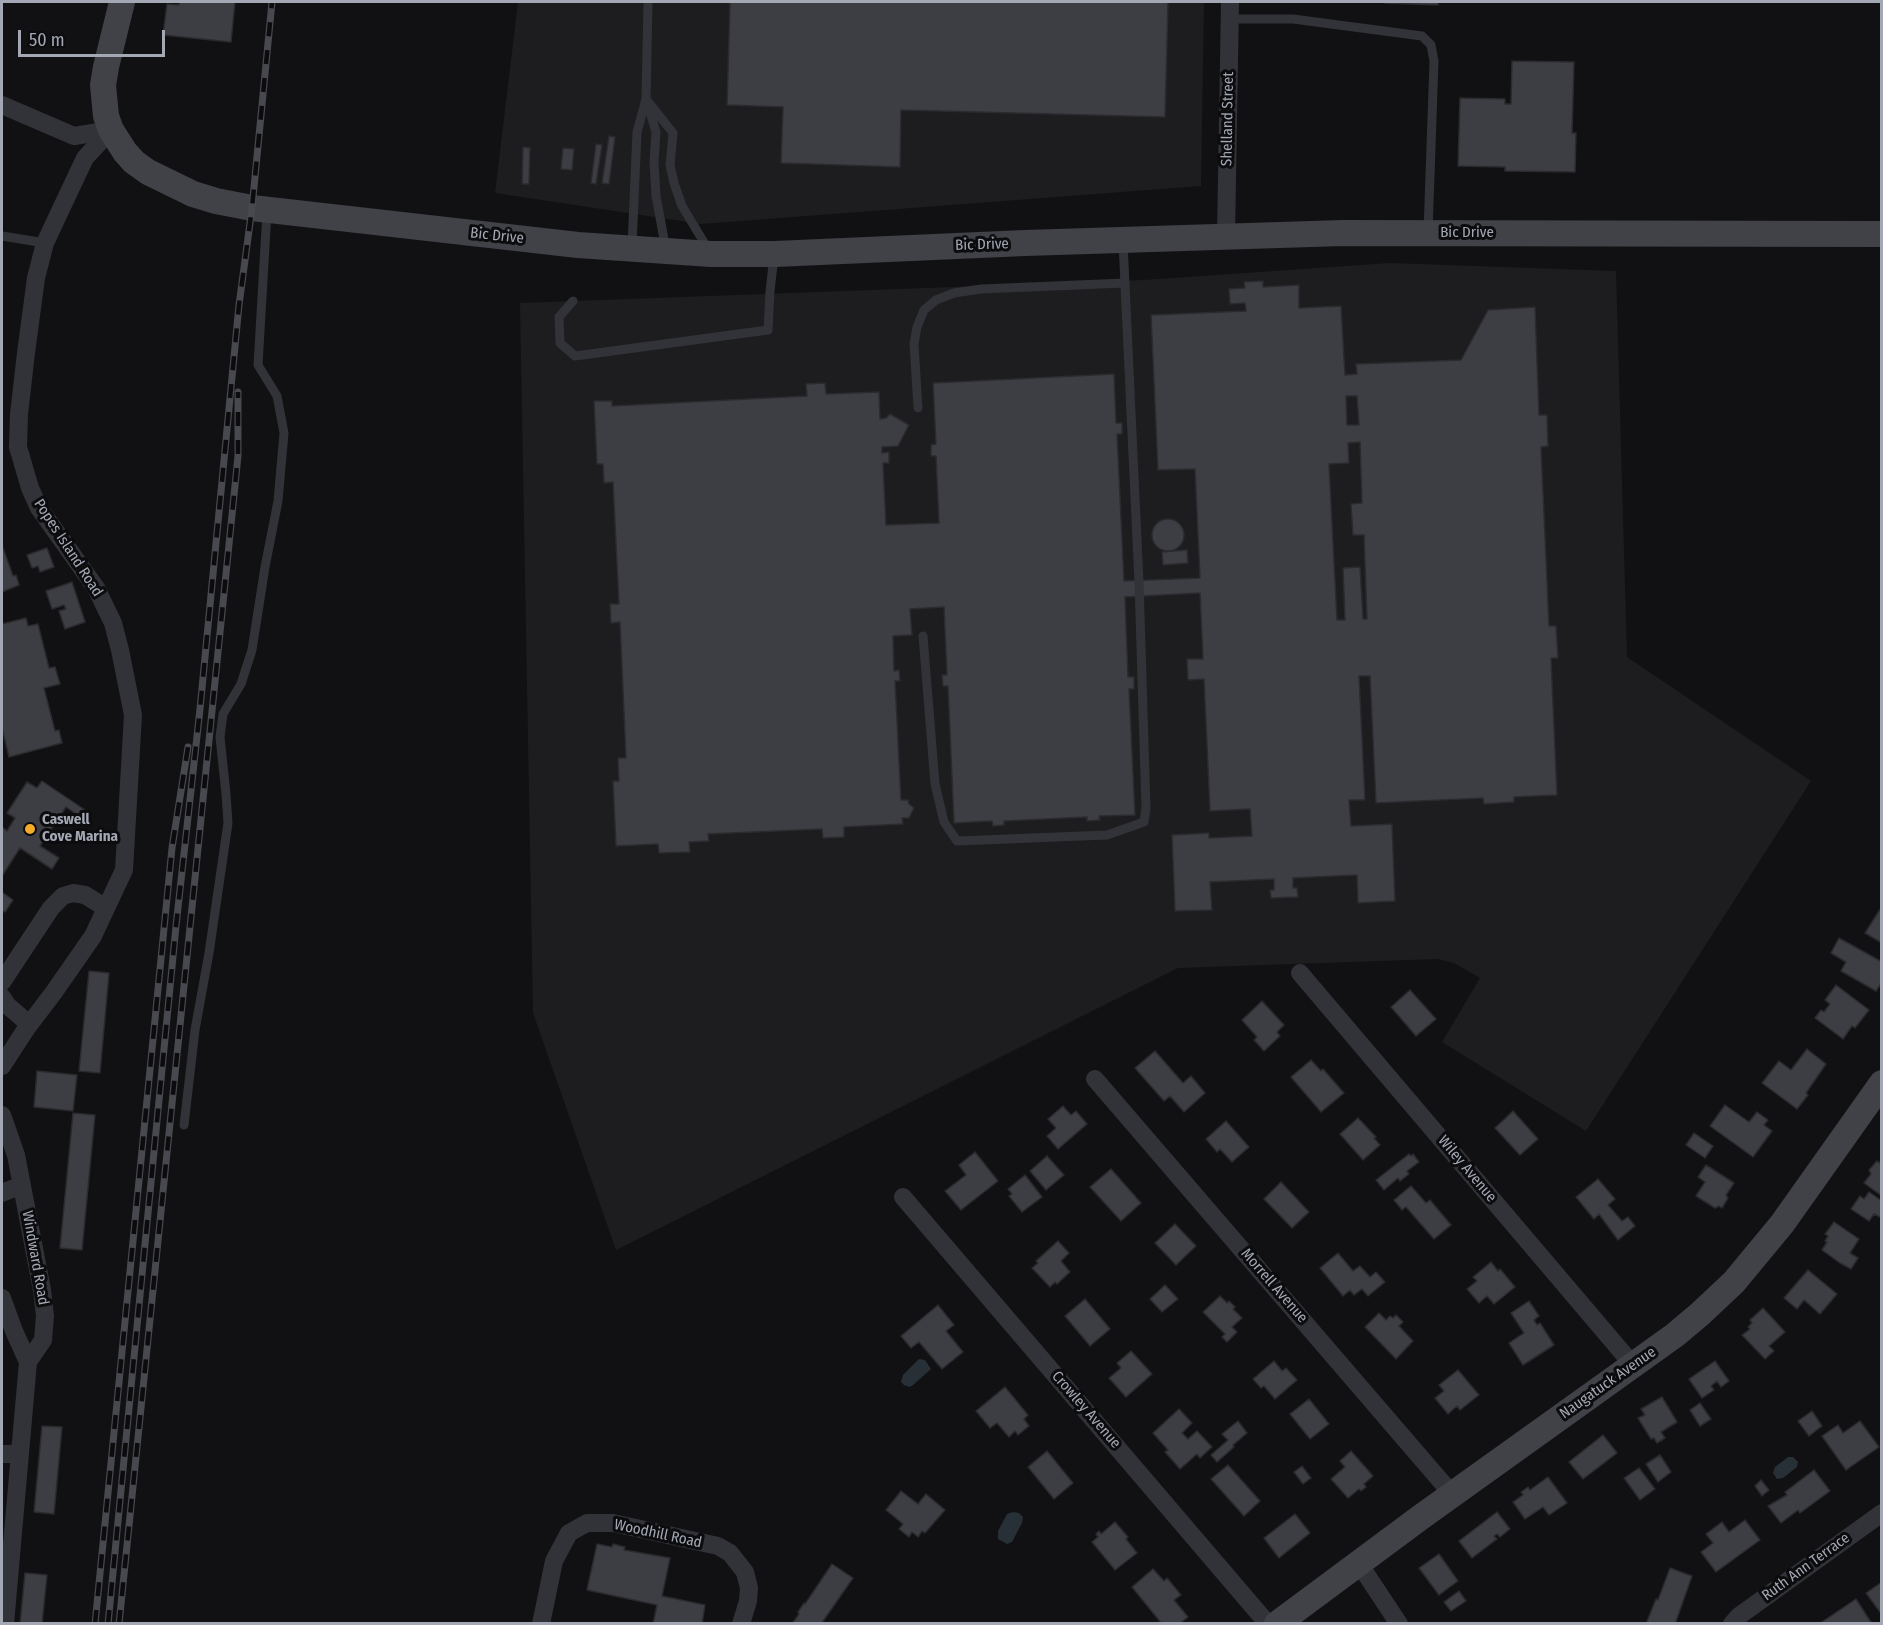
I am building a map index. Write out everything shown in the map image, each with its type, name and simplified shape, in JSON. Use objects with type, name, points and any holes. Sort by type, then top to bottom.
[{"type":"street","points":[[2,105],[74,136],[111,130],[106,116],[104,85],[106,67],[122,2]]},
{"type":"street","name":"Shelland Street","points":[[1226,236],[1230,10]]},
{"type":"street","name":"Bic Drive","points":[[111,130],[125,152],[148,172],[171,185],[216,201],[481,235],[666,252],[775,254],[1123,239],[1428,233],[1881,234]]},
{"type":"street","name":"Popes Island Road","points":[[2,1066],[29,1024],[93,936],[124,870],[133,715],[120,650],[113,623],[96,588],[39,508],[30,488],[18,447],[19,414],[27,342],[36,278],[45,243],[85,158],[111,130]]},
{"type":"street","points":[[2,982],[51,908],[63,896],[72,893],[85,895],[106,908]]},
{"type":"street","name":"Wiley Avenue","points":[[1300,973],[1633,1365]]},
{"type":"street","points":[[2,997],[6,1005],[29,1024]]},
{"type":"street","name":"Morrell Avenue","points":[[1095,1079],[1452,1494]]},
{"type":"street","name":"Naugatuck Avenue","points":[[1277,1623],[1700,1314],[1753,1260],[1806,1193],[1881,1083]]},
{"type":"street","name":"Windward Road","points":[[2,1115],[16,1155],[45,1316],[43,1340],[28,1362]]},
{"type":"street","points":[[2,1193],[22,1185]]},
{"type":"street","name":"Crowley Avenue","points":[[903,1197],[1268,1623]]},
{"type":"street","name":"Windward Road","points":[[2,1298],[28,1362],[4,1615]]},
{"type":"street","points":[[2,1454],[20,1454]]},
{"type":"street","name":"Ruth Ann Terrace","points":[[1732,1623],[1738,1616],[1881,1513]]},
{"type":"street","name":"Woodhill Road","points":[[541,1623],[554,1561],[568,1533],[587,1523],[613,1523],[718,1546],[730,1553],[745,1572],[749,1588],[748,1601],[741,1623]]},
{"type":"street","points":[[1358,1562],[1399,1623]]},
{"type":"lane","points":[[632,249],[637,132],[646,99],[648,2]]},
{"type":"lane","points":[[1230,10],[1422,36],[1431,45],[1434,61],[1428,233]]},
{"type":"lane","points":[[646,99],[656,132],[654,162],[656,196],[666,252]]},
{"type":"lane","points":[[646,99],[673,133],[670,165],[674,183],[682,206],[711,254]]},
{"type":"lane","points":[[184,1125],[195,1030],[228,823],[220,737],[223,714],[241,684],[252,651],[280,479],[283,424],[277,396],[258,365],[267,209]]},
{"type":"lane","points":[[2,236],[45,243]]},
{"type":"lane","points":[[923,636],[935,784],[945,822],[957,841],[1107,835],[1144,822],[1146,808],[1139,582],[1123,239]]},
{"type":"lane","points":[[573,302],[559,317],[560,343],[575,356],[768,330],[775,254]]},
{"type":"lane","points":[[918,408],[914,344],[917,327],[924,310],[936,300],[954,293],[981,290],[1125,283]]},
{"type":"shaded area","points":[[518,2],[1204,2],[1201,186],[701,224],[495,193]]},
{"type":"shaded area","points":[[1390,263],[1616,271],[1627,657],[1811,781],[1586,1131],[1442,1042],[1480,978],[1454,963],[1438,959],[1178,968],[616,1250],[533,1013],[520,303],[1143,280]]},
{"type":"shaded area","points":[[919,1359],[925,1360],[931,1369],[910,1387],[904,1385],[901,1382],[903,1375]]},
{"type":"shaded area","points":[[1788,1457],[1793,1457],[1798,1462],[1797,1467],[1783,1478],[1777,1479],[1773,1473],[1775,1467]]},
{"type":"shaded area","points":[[1013,1512],[1023,1517],[1022,1523],[1012,1542],[1007,1544],[998,1539],[998,1531],[1007,1514]]},
{"type":"building","points":[[179,2],[235,2],[231,42],[163,35],[167,4],[179,5]]},
{"type":"building","points":[[730,2],[1168,2],[1165,117],[901,110],[900,167],[781,163],[783,107],[727,105]]},
{"type":"building","points":[[1438,2],[1438,5],[1385,3]]},
{"type":"building","points":[[1512,61],[1574,62],[1572,133],[1576,133],[1575,172],[1505,171],[1505,167],[1458,166],[1460,98],[1505,99],[1505,104],[1511,104]]},
{"type":"building","points":[[609,136],[615,137],[609,184],[602,183]]},
{"type":"building","points":[[596,144],[602,145],[596,184],[591,183]]},
{"type":"building","points":[[523,147],[530,148],[529,184],[522,184]]},
{"type":"building","points":[[563,148],[574,149],[572,170],[561,169]]},
{"type":"building","points":[[1263,281],[1263,287],[1299,285],[1299,308],[1341,306],[1345,375],[1357,374],[1356,364],[1461,360],[1488,310],[1535,307],[1539,415],[1547,415],[1548,446],[1541,447],[1549,626],[1556,626],[1558,658],[1551,658],[1557,795],[1514,797],[1514,802],[1484,804],[1483,798],[1376,803],[1370,676],[1359,676],[1365,800],[1349,800],[1351,826],[1392,824],[1395,901],[1358,903],[1357,875],[1293,878],[1293,888],[1297,888],[1298,897],[1271,898],[1270,890],[1274,890],[1274,879],[1210,882],[1212,910],[1175,911],[1172,835],[1209,833],[1209,838],[1252,836],[1250,809],[1210,811],[1204,679],[1188,680],[1187,659],[1203,659],[1200,593],[1125,597],[1128,677],[1134,677],[1134,689],[1129,689],[1135,815],[1099,816],[1100,820],[1087,821],[1087,817],[1004,821],[1004,825],[993,826],[992,821],[954,823],[948,686],[943,686],[942,675],[947,675],[944,607],[910,609],[912,635],[893,636],[894,671],[899,670],[900,681],[895,681],[901,800],[908,800],[914,808],[909,818],[902,818],[903,824],[844,827],[844,837],[823,838],[822,829],[708,834],[709,841],[689,842],[690,852],[659,853],[658,844],[616,846],[613,781],[619,781],[618,758],[626,758],[620,622],[611,623],[610,604],[619,604],[613,482],[604,483],[603,464],[597,464],[594,401],[612,401],[612,406],[807,396],[806,384],[825,383],[826,394],[879,392],[880,419],[890,414],[909,425],[898,446],[882,447],[882,453],[889,452],[889,463],[883,463],[886,525],[939,523],[936,456],[931,456],[931,445],[936,444],[933,383],[1114,374],[1116,423],[1122,423],[1122,434],[1117,434],[1124,581],[1200,578],[1195,469],[1158,470],[1151,315],[1246,311],[1245,303],[1230,304],[1229,289],[1245,288],[1244,282]],"holes":[[[1346,396],[1357,396],[1359,425],[1347,425]],[[1360,442],[1362,503],[1351,504],[1353,535],[1364,535],[1367,619],[1363,619],[1360,567],[1343,568],[1345,620],[1337,620],[1329,464],[1349,463],[1348,443]]]},
{"type":"building","points":[[1168,519],[1180,523],[1184,535],[1180,547],[1168,551],[1156,547],[1152,535],[1156,523]]},
{"type":"building","points":[[2,545],[13,576],[16,575],[19,585],[2,592]]},
{"type":"building","points":[[47,548],[54,567],[40,572],[38,566],[32,568],[27,555]]},
{"type":"building","points":[[1187,550],[1188,563],[1163,565],[1162,552]]},
{"type":"building","points":[[72,582],[85,622],[65,629],[59,611],[66,609],[64,605],[52,609],[46,591]]},
{"type":"building","points":[[26,618],[28,626],[38,624],[49,668],[55,667],[60,684],[44,688],[55,731],[59,730],[62,743],[9,757],[2,728],[2,624]]},
{"type":"building","name":"Caswell Cove Marina","points":[[42,781],[88,812],[83,819],[66,807],[40,846],[59,858],[52,869],[20,848],[2,876],[2,827],[7,831],[15,818],[7,813],[27,782],[37,788]]},
{"type":"building","points":[[2,892],[13,900],[5,912],[2,910]]},
{"type":"building","points":[[1882,909],[1882,943],[1865,933]]},
{"type":"building","points":[[1839,938],[1882,962],[1882,982],[1876,991],[1841,971],[1846,962],[1831,953]]},
{"type":"building","points":[[89,971],[109,973],[100,1073],[79,1071]]},
{"type":"building","points":[[1836,985],[1869,1010],[1855,1028],[1852,1026],[1843,1039],[1815,1018],[1830,1004],[1825,1000]]},
{"type":"building","points":[[1410,990],[1436,1019],[1416,1036],[1391,1007]]},
{"type":"building","points":[[1262,1001],[1284,1025],[1277,1032],[1280,1036],[1264,1051],[1254,1040],[1257,1037],[1242,1020]]},
{"type":"building","points":[[1807,1049],[1826,1064],[1797,1109],[1762,1083],[1779,1061],[1791,1070]]},
{"type":"building","points":[[1155,1051],[1183,1083],[1191,1076],[1205,1093],[1184,1112],[1170,1096],[1164,1101],[1135,1068]]},
{"type":"building","points":[[1311,1060],[1321,1071],[1323,1069],[1344,1093],[1321,1112],[1291,1077]]},
{"type":"building","points":[[37,1071],[77,1075],[73,1111],[34,1107]]},
{"type":"building","points":[[1725,1105],[1749,1122],[1757,1112],[1768,1120],[1764,1125],[1772,1131],[1753,1157],[1710,1126]]},
{"type":"building","points":[[1063,1106],[1071,1115],[1076,1111],[1087,1124],[1058,1149],[1047,1136],[1056,1128],[1048,1119]]},
{"type":"building","points":[[1513,1111],[1538,1139],[1520,1155],[1495,1128]]},
{"type":"building","points":[[73,1113],[95,1115],[82,1250],[60,1248]]},
{"type":"building","points":[[1358,1118],[1376,1137],[1374,1138],[1380,1145],[1363,1160],[1340,1134]]},
{"type":"building","points":[[1226,1121],[1249,1147],[1232,1162],[1220,1149],[1217,1152],[1206,1139]]},
{"type":"building","points":[[1694,1133],[1713,1146],[1705,1158],[1686,1145]]},
{"type":"building","points":[[975,1152],[998,1181],[961,1210],[945,1191],[966,1175],[959,1165]]},
{"type":"building","points":[[1409,1154],[1411,1156],[1413,1154],[1419,1162],[1407,1171],[1409,1174],[1400,1181],[1398,1178],[1384,1190],[1376,1180]]},
{"type":"building","points":[[1047,1156],[1064,1175],[1046,1190],[1030,1171]]},
{"type":"building","points":[[1882,1159],[1882,1196],[1864,1183],[1871,1174],[1869,1170]]},
{"type":"building","points":[[1706,1165],[1734,1183],[1726,1195],[1728,1198],[1722,1208],[1719,1206],[1715,1208],[1696,1196],[1705,1182],[1698,1177]]},
{"type":"building","points":[[1111,1169],[1141,1203],[1121,1221],[1090,1187]]},
{"type":"building","points":[[1025,1175],[1042,1197],[1022,1212],[1009,1196],[1012,1194],[1008,1189]]},
{"type":"building","points":[[1598,1179],[1615,1199],[1608,1205],[1622,1221],[1628,1217],[1635,1226],[1618,1240],[1599,1214],[1594,1219],[1576,1197]]},
{"type":"building","points":[[1281,1182],[1309,1212],[1292,1228],[1264,1199]]},
{"type":"building","points":[[1411,1186],[1426,1203],[1430,1200],[1451,1225],[1434,1239],[1406,1207],[1402,1210],[1394,1200]]},
{"type":"building","points":[[1869,1192],[1882,1201],[1882,1218],[1874,1214],[1869,1221],[1851,1209],[1860,1196],[1864,1199]]},
{"type":"building","points":[[1834,1222],[1859,1239],[1850,1253],[1858,1258],[1851,1269],[1822,1250],[1827,1242],[1825,1241],[1828,1236],[1825,1234]]},
{"type":"building","points":[[1175,1224],[1196,1246],[1176,1265],[1155,1243]]},
{"type":"building","points":[[1058,1241],[1069,1253],[1061,1261],[1070,1272],[1050,1287],[1032,1268],[1038,1263],[1036,1261]]},
{"type":"building","points":[[1338,1253],[1353,1271],[1360,1266],[1370,1277],[1376,1272],[1385,1282],[1368,1296],[1362,1289],[1354,1295],[1350,1290],[1343,1296],[1320,1268]]},
{"type":"building","points":[[1491,1262],[1515,1287],[1494,1304],[1487,1296],[1479,1303],[1467,1289],[1477,1281],[1473,1277]]},
{"type":"building","points":[[1808,1270],[1837,1294],[1820,1314],[1804,1300],[1797,1309],[1784,1298]]},
{"type":"building","points":[[1165,1285],[1178,1299],[1162,1312],[1150,1299]]},
{"type":"building","points":[[1220,1296],[1235,1307],[1233,1309],[1242,1318],[1232,1327],[1237,1332],[1227,1342],[1222,1337],[1225,1334],[1203,1312]]},
{"type":"building","points":[[1085,1299],[1110,1329],[1090,1346],[1065,1316]]},
{"type":"building","points":[[1529,1301],[1539,1316],[1534,1320],[1537,1325],[1540,1323],[1554,1345],[1523,1365],[1509,1343],[1524,1333],[1511,1313]]},
{"type":"building","points":[[938,1305],[954,1325],[946,1331],[963,1352],[942,1369],[919,1342],[911,1348],[901,1336]]},
{"type":"building","points":[[1763,1308],[1785,1332],[1769,1346],[1774,1351],[1765,1359],[1742,1335],[1750,1329],[1748,1327],[1752,1323],[1750,1320]]},
{"type":"building","points":[[1379,1313],[1386,1320],[1396,1315],[1403,1322],[1399,1326],[1413,1341],[1396,1359],[1365,1327]]},
{"type":"building","points":[[1131,1351],[1152,1374],[1126,1397],[1109,1378],[1121,1368],[1117,1363]]},
{"type":"building","points":[[1274,1361],[1282,1371],[1286,1368],[1297,1380],[1275,1399],[1264,1386],[1261,1388],[1253,1379]]},
{"type":"building","points":[[1715,1361],[1729,1381],[1721,1387],[1717,1381],[1711,1386],[1714,1390],[1702,1398],[1689,1379]]},
{"type":"building","points":[[1458,1370],[1479,1395],[1460,1410],[1457,1406],[1448,1414],[1435,1398],[1444,1391],[1439,1385]]},
{"type":"building","points":[[1005,1387],[1028,1415],[1024,1419],[1029,1426],[1018,1435],[1015,1431],[1009,1437],[997,1423],[990,1428],[976,1411]]},
{"type":"building","points":[[1662,1397],[1677,1422],[1661,1432],[1665,1438],[1657,1443],[1654,1438],[1651,1439],[1638,1418],[1645,1415],[1641,1409]]},
{"type":"building","points":[[1309,1399],[1329,1424],[1310,1439],[1290,1414]]},
{"type":"building","points":[[1700,1403],[1711,1419],[1700,1426],[1690,1410]]},
{"type":"building","points":[[1179,1409],[1192,1423],[1182,1433],[1188,1439],[1197,1431],[1212,1447],[1200,1458],[1197,1454],[1180,1469],[1165,1452],[1168,1450],[1153,1433]]},
{"type":"building","points":[[1812,1411],[1822,1426],[1809,1436],[1798,1421]]},
{"type":"building","points":[[1238,1421],[1247,1433],[1217,1462],[1211,1455],[1228,1440],[1222,1434]]},
{"type":"building","points":[[1860,1421],[1879,1447],[1846,1470],[1822,1436],[1838,1425],[1843,1433]]},
{"type":"building","points":[[42,1426],[62,1427],[54,1514],[34,1512]]},
{"type":"building","points":[[1603,1435],[1617,1453],[1583,1479],[1569,1462]]},
{"type":"building","points":[[1047,1451],[1073,1483],[1054,1499],[1028,1467]]},
{"type":"building","points":[[1351,1451],[1373,1476],[1364,1484],[1366,1487],[1361,1491],[1359,1489],[1348,1498],[1331,1479],[1345,1467],[1340,1461]]},
{"type":"building","points":[[1660,1455],[1671,1472],[1658,1482],[1646,1464]]},
{"type":"building","points":[[1228,1465],[1260,1501],[1244,1516],[1211,1479]]},
{"type":"building","points":[[1302,1466],[1311,1478],[1303,1484],[1294,1472]]},
{"type":"building","points":[[1639,1468],[1655,1489],[1640,1500],[1624,1478]]},
{"type":"building","points":[[1814,1470],[1830,1491],[1800,1513],[1798,1510],[1781,1523],[1768,1506],[1787,1495],[1785,1492]]},
{"type":"building","points":[[1548,1477],[1567,1503],[1549,1515],[1543,1507],[1525,1519],[1513,1502],[1523,1495],[1521,1492],[1528,1487],[1530,1490]]},
{"type":"building","points":[[1761,1480],[1769,1490],[1762,1496],[1755,1486]]},
{"type":"building","points":[[901,1491],[918,1504],[926,1494],[945,1510],[925,1533],[922,1531],[918,1537],[912,1532],[909,1537],[899,1529],[903,1524],[886,1510]]},
{"type":"building","points":[[1497,1512],[1510,1529],[1500,1537],[1497,1534],[1494,1536],[1497,1539],[1472,1558],[1459,1541]]},
{"type":"building","points":[[1295,1514],[1310,1533],[1279,1558],[1264,1538]]},
{"type":"building","points":[[1745,1520],[1760,1540],[1716,1572],[1701,1552],[1713,1543],[1706,1534],[1722,1522],[1729,1532]]},
{"type":"building","points":[[1115,1522],[1128,1537],[1126,1539],[1137,1553],[1115,1570],[1092,1542],[1098,1537],[1096,1534],[1099,1531],[1101,1534]]},
{"type":"building","points":[[597,1544],[612,1547],[613,1544],[625,1547],[624,1550],[670,1558],[662,1596],[705,1605],[702,1624],[653,1624],[657,1605],[587,1590]]},
{"type":"building","points":[[1439,1554],[1458,1581],[1439,1595],[1419,1568]]},
{"type":"building","points":[[832,1564],[853,1578],[821,1624],[792,1624],[804,1603]]},
{"type":"building","points":[[1670,1568],[1692,1576],[1675,1624],[1646,1624],[1656,1599],[1658,1600]]},
{"type":"building","points":[[1153,1569],[1164,1581],[1167,1578],[1181,1595],[1174,1600],[1188,1617],[1179,1624],[1162,1624],[1132,1587]]},
{"type":"building","points":[[25,1573],[47,1575],[42,1624],[20,1624]]},
{"type":"building","points":[[1882,1582],[1882,1611],[1880,1612],[1866,1593]]},
{"type":"building","points":[[1459,1591],[1466,1601],[1451,1611],[1444,1602]]},
{"type":"building","points":[[1856,1599],[1872,1624],[1819,1624]]},
{"type":"railway","points":[[108,1624],[176,926],[272,2]]},
{"type":"railway","points":[[119,1624],[238,456],[238,392]]},
{"type":"railway","points":[[95,1624],[172,848],[188,747]]},
{"type":"place","name":"Caswell Cove Marina","points":[[30,829]]}]
